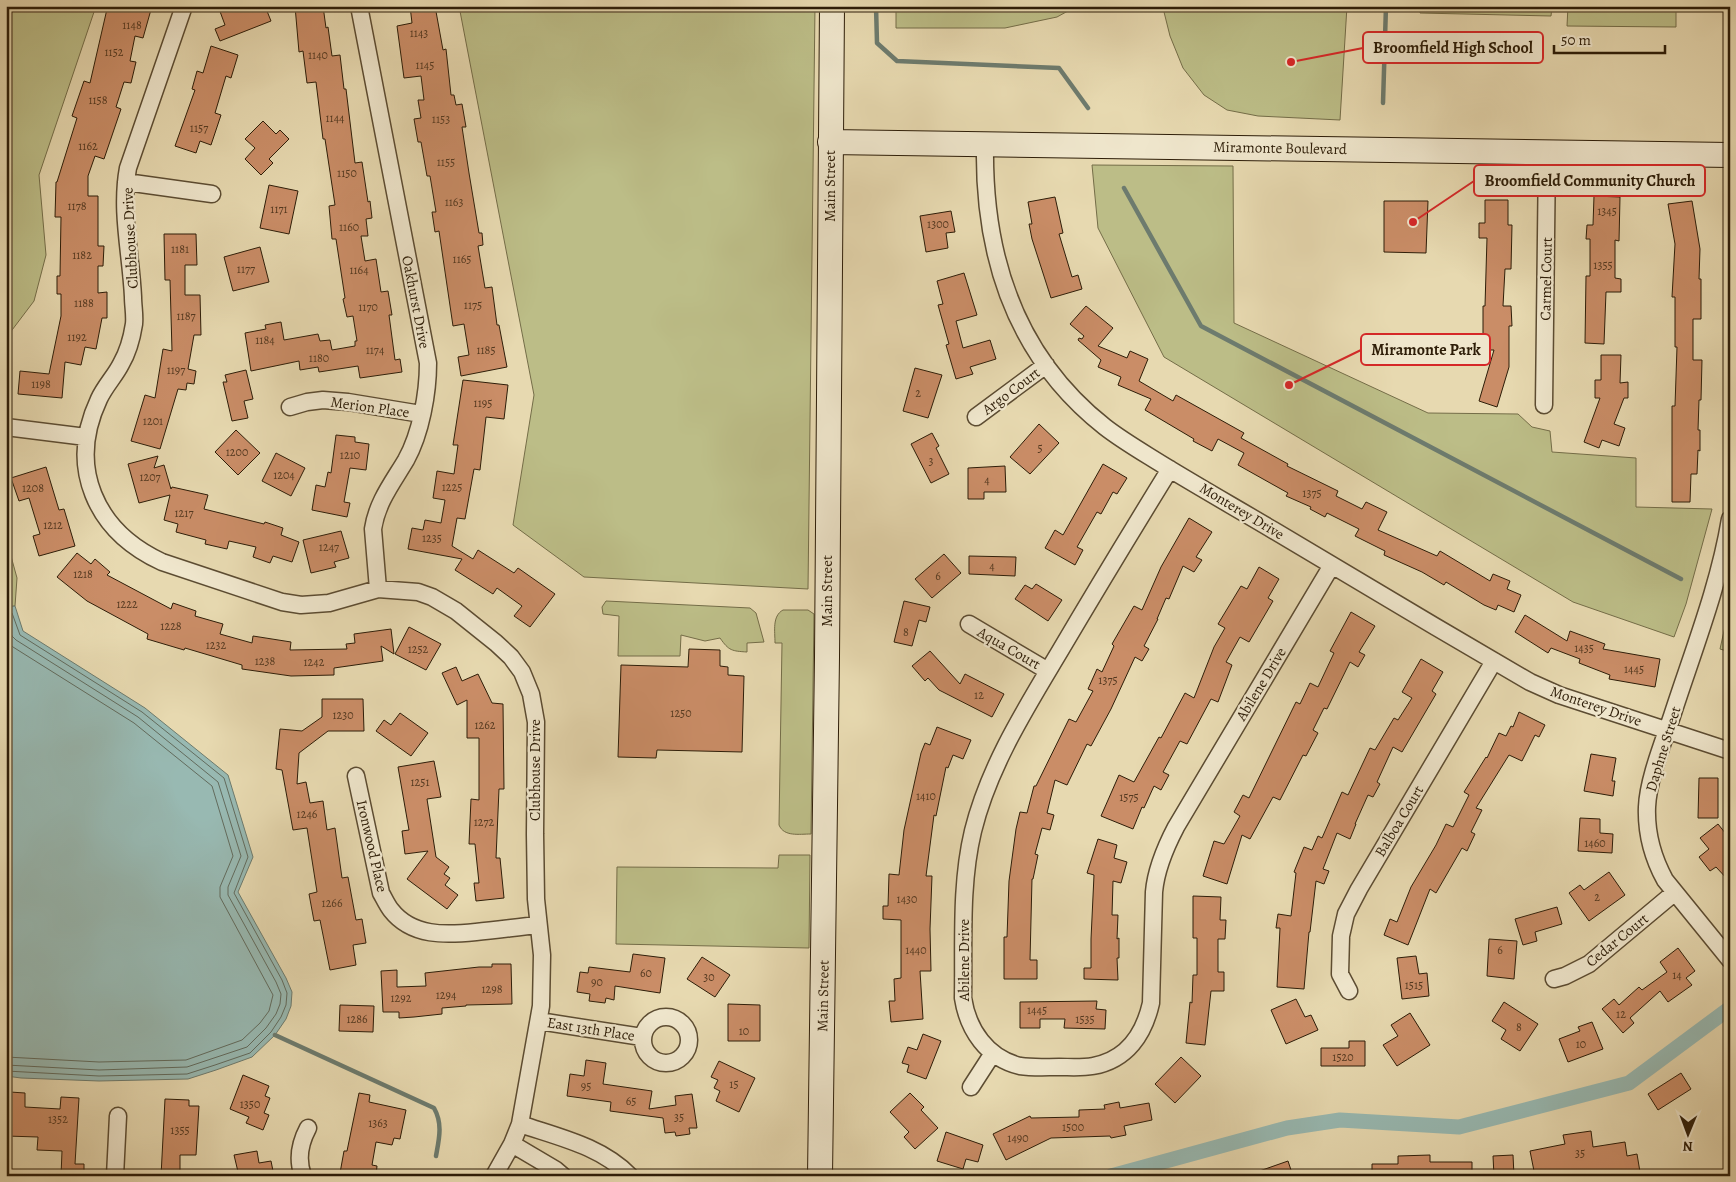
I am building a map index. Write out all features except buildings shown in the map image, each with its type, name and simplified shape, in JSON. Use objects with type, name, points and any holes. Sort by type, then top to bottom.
[{"type":"main road","name":"Main Street","points":[[820,1176],[827,657],[832,6]]},
{"type":"main road","name":"Miramonte Boulevard","points":[[830,142],[1730,155]]},
{"type":"street","name":"Clubhouse Drive","points":[[184,6],[128,168],[124,196],[133,288],[133,330],[122,363],[100,396],[92,415],[86,437],[86,466],[90,483],[105,517],[117,532],[146,555],[282,602],[301,605],[329,603],[378,590],[418,592],[438,600],[456,611],[496,643],[512,658],[522,672],[531,694],[536,722],[535,834],[542,983],[539,1021],[520,1124],[512,1144],[494,1176]]},
{"type":"street","name":"Oakhurst Drive","points":[[359,6],[428,363],[428,383],[412,445],[384,495],[374,520],[373,529],[378,590]]},
{"type":"street","name":"Monterey Drive","points":[[985,144],[987,203],[992,237],[999,268],[1012,307],[1026,335],[1058,382],[1105,427],[1170,469],[1530,682],[1559,695],[1730,751]]},
{"type":"street","name":"Carmel Court","points":[[1544,405],[1547,153]]},
{"type":"street","points":[[126,182],[212,194]]},
{"type":"street","name":"Argo Court","points":[[976,418],[1046,365]]},
{"type":"street","name":"Merion Place","points":[[290,407],[323,400],[348,402],[421,414]]},
{"type":"street","points":[[6,427],[86,437]]},
{"type":"street","name":"Abilene Drive","points":[[1170,469],[1048,671],[995,768],[981,803],[967,863],[965,885],[964,1005],[970,1025],[978,1040],[993,1053],[1008,1062],[1035,1068],[1094,1066],[1113,1060],[1127,1050],[1140,1034],[1147,1020],[1151,1003],[1155,879],[1165,850],[1176,827],[1332,565]]},
{"type":"street","name":"Daphne Street","points":[[1730,519],[1716,582],[1667,731],[1648,798],[1648,826],[1651,847],[1658,865],[1674,893],[1730,960]]},
{"type":"street","name":"Aqua Court","points":[[969,624],[1048,671]]},
{"type":"street","name":"Balboa Court","points":[[1349,991],[1340,974],[1341,936],[1346,914],[1494,661]]},
{"type":"street","name":"Ironwood Place","points":[[356,776],[381,893],[391,910],[400,919],[425,932],[450,935],[538,925]]},
{"type":"street","name":"Cedar Court","points":[[1554,978],[1572,973],[1589,964],[1674,893]]},
{"type":"street","name":"East 13th Place","points":[[539,1021],[642,1037]]},
{"type":"street","points":[[970,1087],[993,1053]]},
{"type":"street","points":[[115,1176],[118,1116]]},
{"type":"street","points":[[520,1124],[598,1152],[610,1158],[630,1176]]},
{"type":"street","points":[[303,1176],[299,1162],[300,1151],[308,1128]]},
{"type":"street","points":[[512,1144],[563,1176]]},
{"type":"green space","points":[[6,6],[96,6],[39,175],[46,255],[34,301],[6,338]]},
{"type":"green space","points":[[459,6],[815,6],[808,589],[584,577],[513,525],[534,395]]},
{"type":"green space","points":[[896,6],[1077,6],[1057,17],[1005,28],[896,28]]},
{"type":"green space","points":[[1165,6],[1347,6],[1340,120],[1258,116],[1227,110],[1204,95],[1183,68],[1170,36],[1164,12]]},
{"type":"green space","points":[[1420,6],[1552,6],[1551,16],[1420,13]]},
{"type":"green space","points":[[1568,6],[1676,6],[1676,27],[1567,26]]},
{"type":"green space","points":[[1092,165],[1233,166],[1234,323],[1428,413],[1518,414],[1532,427],[1550,431],[1552,452],[1636,458],[1636,507],[1712,509],[1686,604],[1674,637],[1573,602],[1164,357],[1098,228]]},
{"type":"green space","points":[[6,538],[17,578],[15,606],[6,607]]},
{"type":"green space","points":[[606,601],[750,608],[756,613],[764,642],[747,643],[747,652],[742,652],[729,648],[720,638],[705,641],[681,635],[680,656],[618,656],[619,616],[603,614],[602,607]]},
{"type":"green space","points":[[1730,604],[1730,652],[1720,649]]},
{"type":"green space","points":[[783,610],[808,610],[814,614],[811,834],[788,833],[781,829],[779,825],[782,643],[775,643],[775,629],[777,616]]},
{"type":"green space","points":[[779,855],[810,855],[809,948],[616,944],[617,867],[778,868]]},
{"type":"water","points":[[15,606],[23,631],[145,708],[228,775],[253,857],[238,892],[292,992],[291,1006],[286,1019],[275,1035],[252,1057],[188,1079],[99,1081],[6,1076],[6,607]]},
{"type":"waterway","points":[[876,6],[877,43],[897,61],[1059,68],[1088,108]]},
{"type":"waterway","points":[[1383,103],[1386,6]]},
{"type":"waterway","points":[[1124,188],[1201,326],[1681,579]]},
{"type":"waterway","points":[[1111,1176],[1287,1128],[1340,1120],[1459,1127],[1629,1083],[1730,1008]]},
{"type":"waterway","points":[[275,1035],[434,1108],[439,1120],[436,1156]]},
{"type":"place","name":"Broomfield High School","points":[[1291,62]]},
{"type":"place","name":"Broomfield Community Church","points":[[1413,222]]},
{"type":"place","name":"Miramonte Park","points":[[1289,385]]}]
